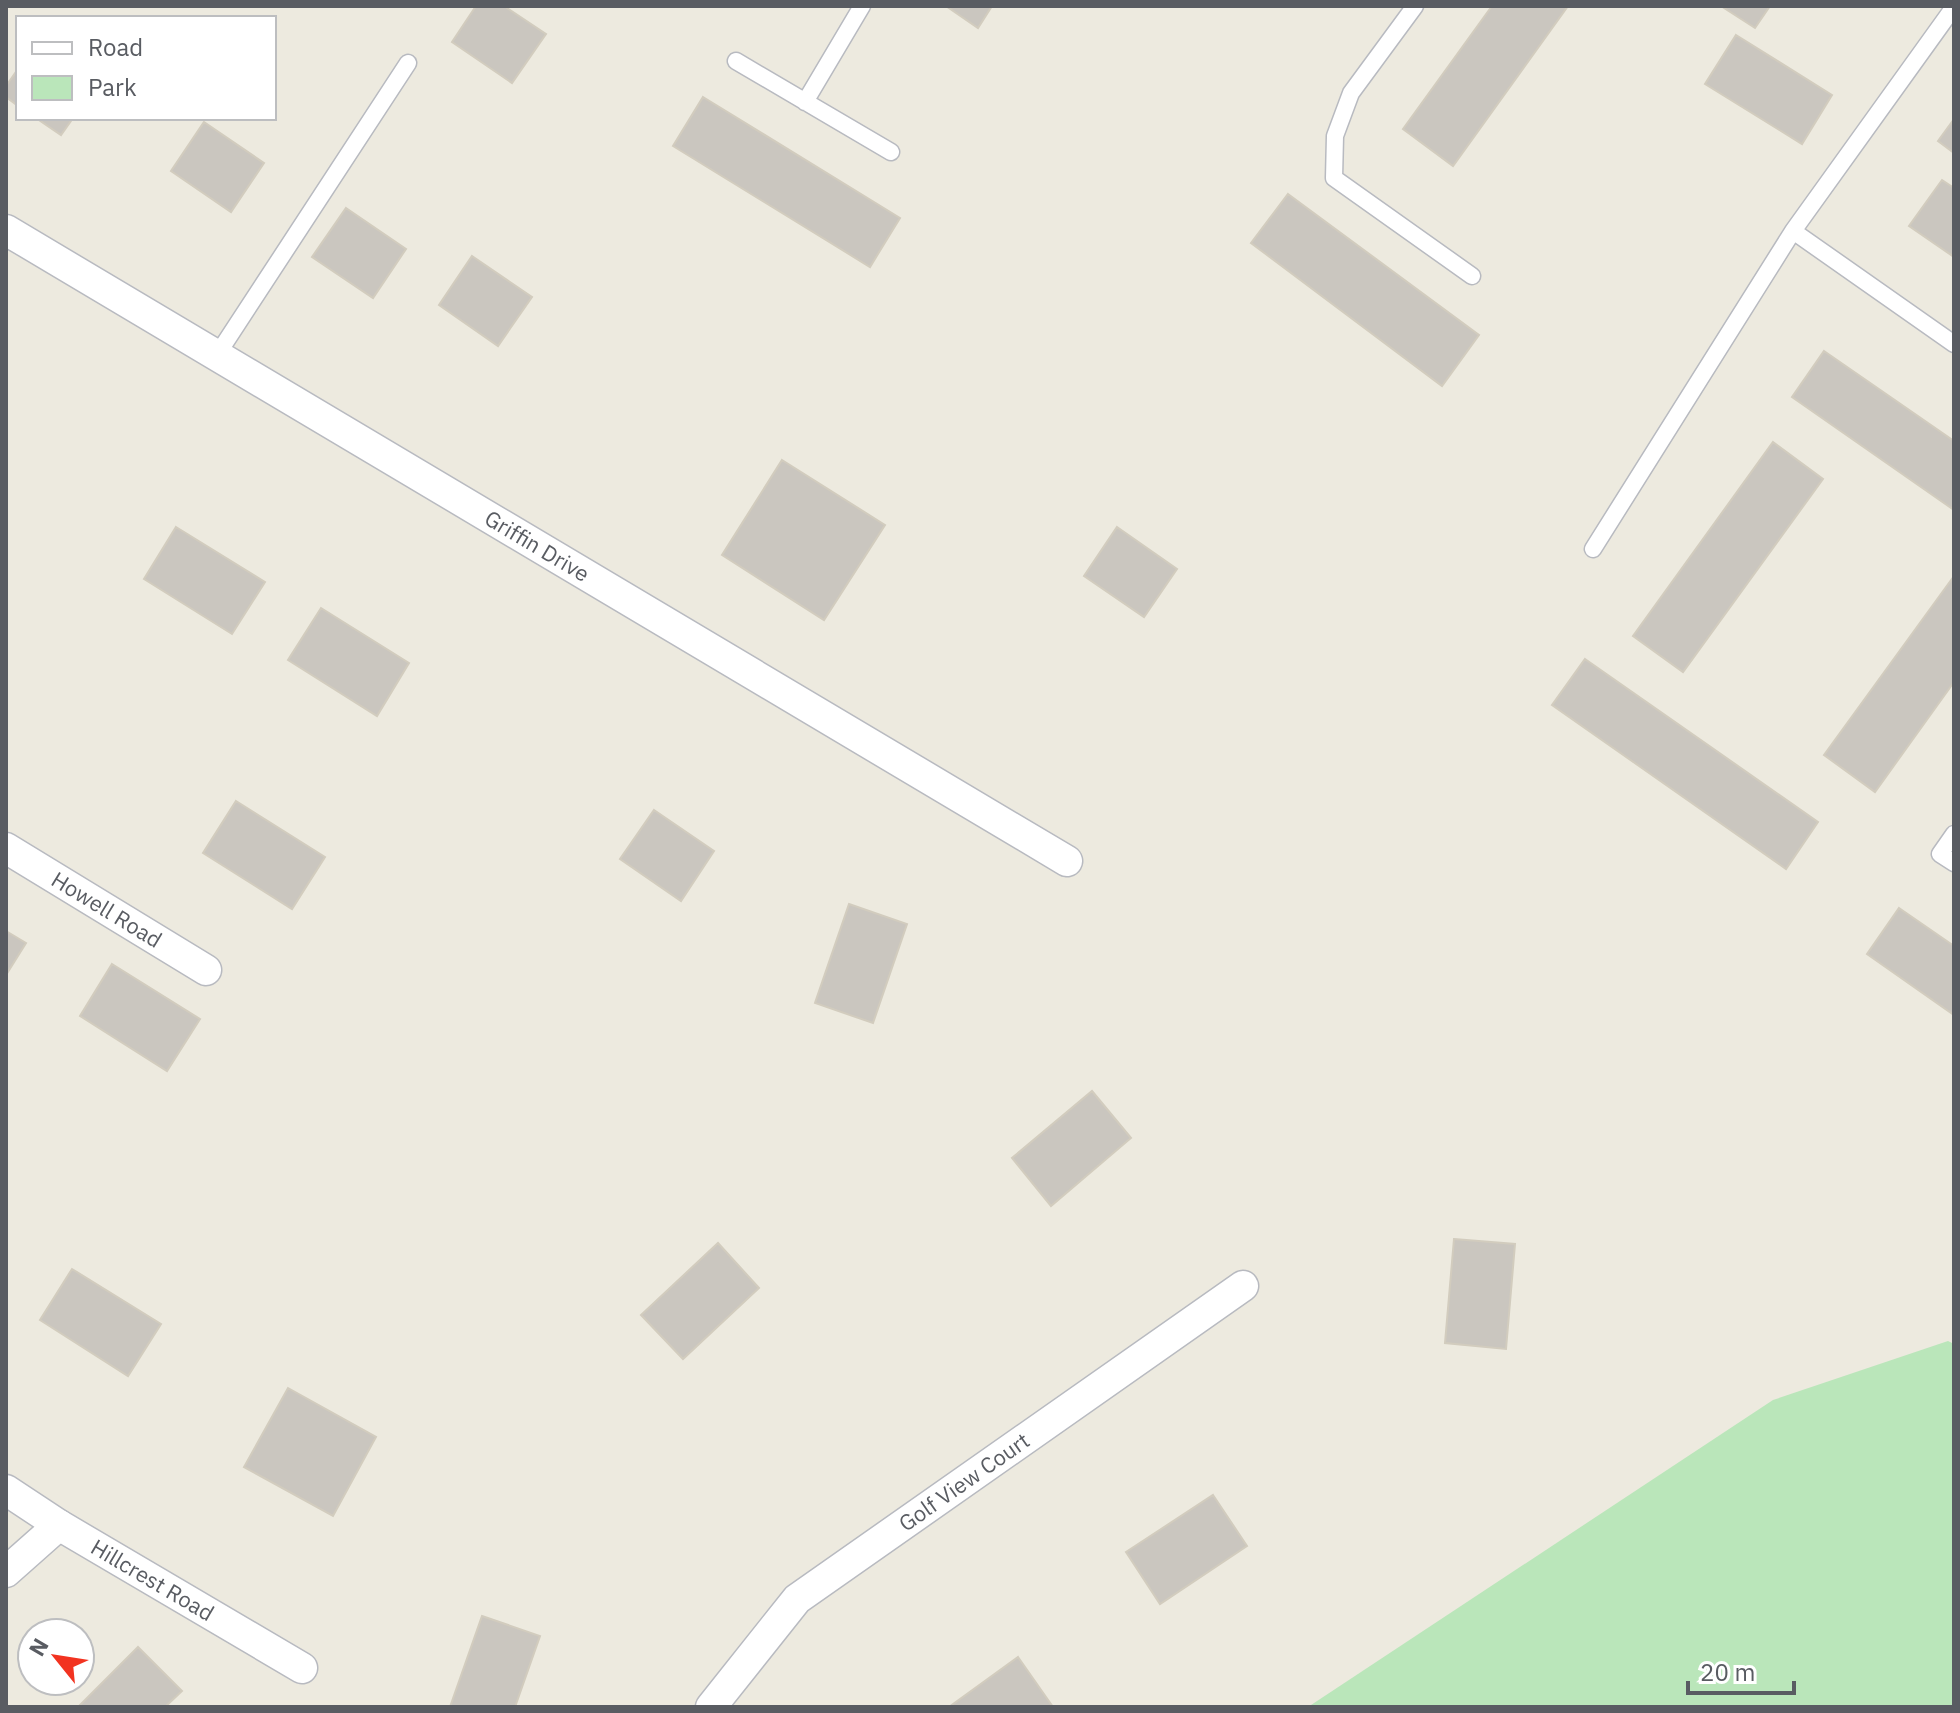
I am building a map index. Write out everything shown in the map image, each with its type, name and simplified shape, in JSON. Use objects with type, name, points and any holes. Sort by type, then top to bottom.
[{"type":"street","name":"Griffin Drive","points":[[6,230],[1067,861]]},
{"type":"street","name":"Howell Road","points":[[6,848],[206,970]]},
{"type":"street","name":"Golf View Court","points":[[711,1707],[797,1599],[1243,1286]]},
{"type":"street","name":"Hillcrest Road","points":[[6,1490],[59,1525],[302,1668]]},
{"type":"street","points":[[6,1572],[59,1525]]},
{"type":"lane","points":[[805,102],[862,6]]},
{"type":"lane","points":[[1415,6],[1351,93],[1335,136],[1334,178],[1472,276]]},
{"type":"lane","points":[[1593,549],[1793,231],[1954,7]]},
{"type":"lane","points":[[736,61],[891,152]]},
{"type":"lane","points":[[217,355],[408,63]]},
{"type":"lane","points":[[1793,231],[1954,344]]},
{"type":"lane","points":[[1954,834],[1940,854],[1954,863]]},
{"type":"green space","points":[[1948,1341],[1954,1344],[1954,1707],[1308,1707],[1773,1400]]},
{"type":"building","points":[[476,6],[504,6],[546,34],[512,83],[452,42]]},
{"type":"building","points":[[946,6],[992,6],[978,28]]},
{"type":"building","points":[[1492,6],[1568,6],[1453,166],[1403,129]]},
{"type":"building","points":[[1721,6],[1770,6],[1755,28]]},
{"type":"building","points":[[1736,35],[1832,95],[1802,144],[1705,84]]},
{"type":"building","points":[[16,72],[16,104],[6,97],[6,86]]},
{"type":"building","points":[[703,97],[900,218],[870,267],[673,146]]},
{"type":"building","points":[[1954,119],[1954,153],[1938,141]]},
{"type":"building","points":[[39,120],[72,120],[61,135]]},
{"type":"building","points":[[204,122],[264,163],[231,212],[171,171]]},
{"type":"building","points":[[1942,180],[1954,188],[1954,257],[1909,226]]},
{"type":"building","points":[[1288,194],[1479,335],[1442,386],[1251,243]]},
{"type":"building","points":[[346,208],[406,249],[373,298],[312,257]]},
{"type":"building","points":[[472,256],[532,297],[498,346],[439,305]]},
{"type":"building","points":[[1824,351],[1954,441],[1954,510],[1792,397]]},
{"type":"building","points":[[1773,442],[1823,479],[1683,672],[1633,636]]},
{"type":"building","points":[[782,460],[885,525],[824,620],[722,555]]},
{"type":"building","points":[[176,527],[265,582],[232,634],[144,579]]},
{"type":"building","points":[[1117,527],[1177,569],[1144,617],[1084,576]]},
{"type":"building","points":[[1954,576],[1954,682],[1875,792],[1824,755]]},
{"type":"building","points":[[321,608],[409,663],[377,716],[288,660]]},
{"type":"building","points":[[1585,659],[1818,822],[1786,869],[1552,705]]},
{"type":"building","points":[[236,801],[325,857],[292,909],[203,853]]},
{"type":"building","points":[[654,810],[714,851],[681,901],[620,859]]},
{"type":"building","points":[[849,904],[907,924],[873,1023],[815,1003]]},
{"type":"building","points":[[1899,908],[1954,946],[1954,1015],[1867,954]]},
{"type":"building","points":[[6,931],[26,943],[6,975]]},
{"type":"building","points":[[112,964],[200,1019],[167,1071],[80,1016]]},
{"type":"building","points":[[1092,1091],[1131,1138],[1051,1206],[1012,1158]]},
{"type":"building","points":[[1454,1239],[1515,1244],[1506,1349],[1445,1343]]},
{"type":"building","points":[[718,1243],[759,1288],[683,1359],[641,1315]]},
{"type":"building","points":[[72,1269],[161,1324],[128,1376],[40,1320]]},
{"type":"building","points":[[288,1388],[376,1437],[333,1516],[244,1467]]},
{"type":"building","points":[[1213,1495],[1247,1546],[1160,1604],[1126,1552]]},
{"type":"building","points":[[482,1616],[540,1636],[515,1707],[450,1707]]},
{"type":"building","points":[[138,1647],[182,1691],[165,1707],[78,1707],[88,1697],[96,1697],[96,1689]]},
{"type":"building","points":[[1018,1657],[1053,1707],[949,1707]]}]
